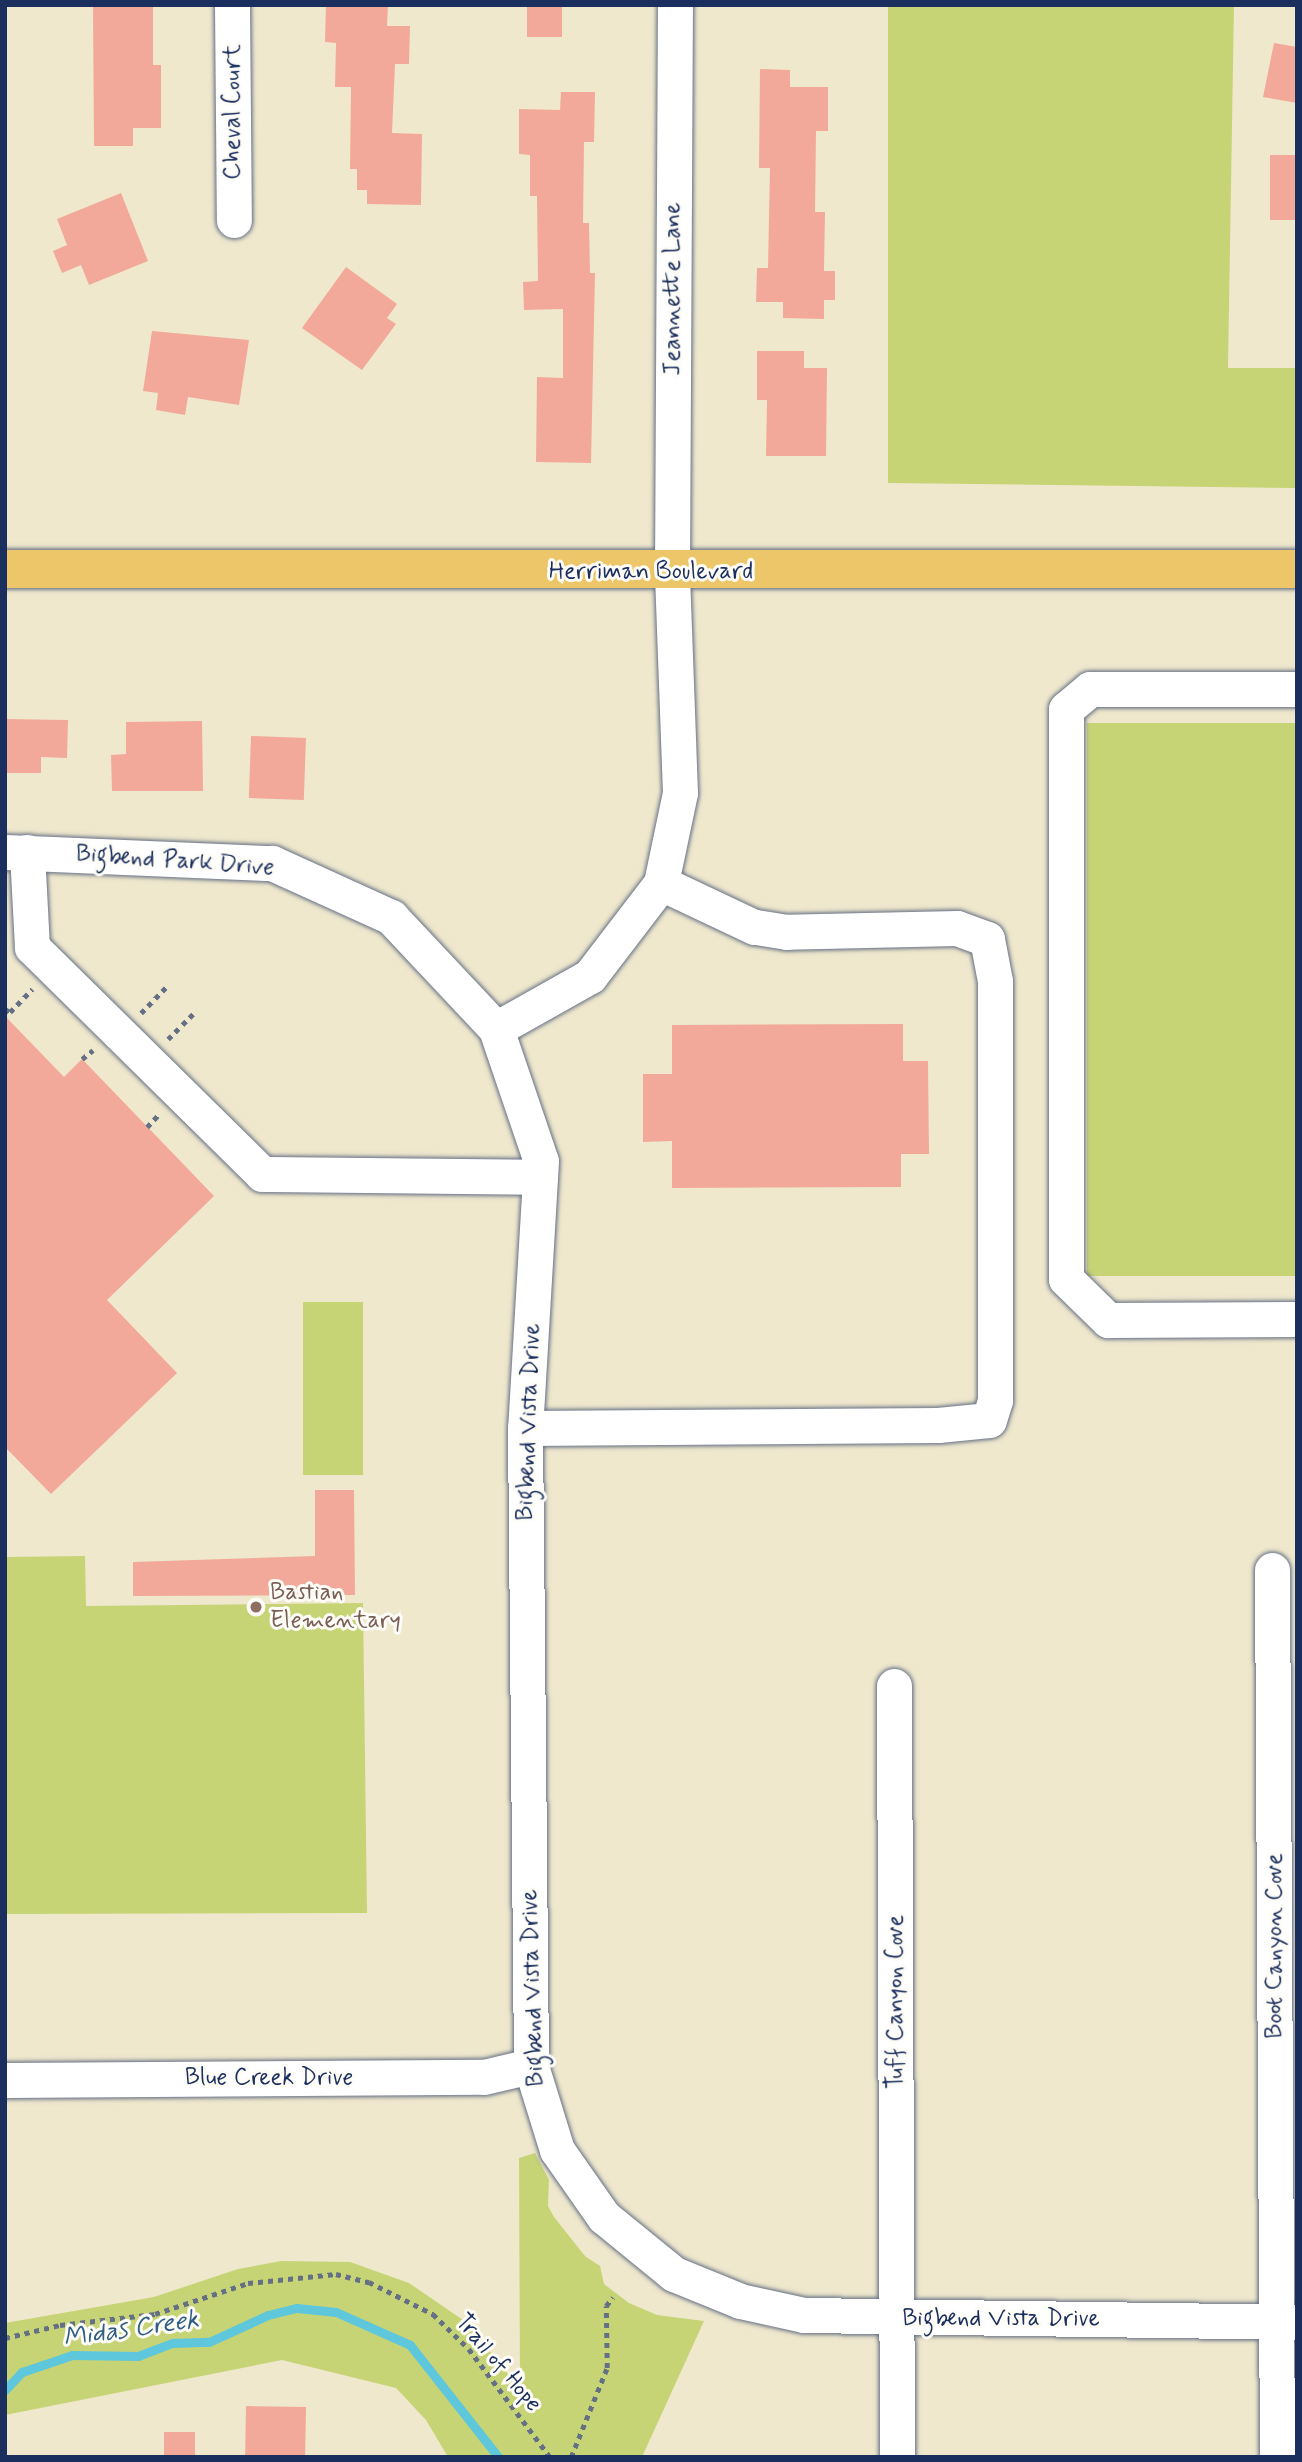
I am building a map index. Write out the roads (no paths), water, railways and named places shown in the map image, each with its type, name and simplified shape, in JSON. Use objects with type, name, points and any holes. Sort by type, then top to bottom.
[{"type":"main road","name":"Herriman Boulevard","points":[[5,569],[672,572],[1297,569]]},
{"type":"street","name":"Cheval Court","points":[[232,5],[234,220]]},
{"type":"street","name":"Jeannette Lane","points":[[661,883],[680,793],[672,572],[675,5]]},
{"type":"street","points":[[1297,689],[1090,689],[1066,709],[1066,1279],[1108,1320],[1297,1320]]},
{"type":"street","points":[[16,852],[32,947],[262,1174],[540,1177]]},
{"type":"street","name":"Bigbend Park Drive","points":[[16,852],[272,863],[391,917],[496,1029]]},
{"type":"street","points":[[496,1029],[590,976],[661,883],[754,927],[788,932],[957,928],[987,939],[995,981],[995,1400],[989,1420],[937,1425],[525,1428]]},
{"type":"street","name":"Bigbend Vista Drive","points":[[496,1029],[541,1161],[525,1428],[531,2066],[546,2126],[571,2174],[604,2217],[645,2254],[706,2290],[772,2310],[898,2319],[1287,2322]]},
{"type":"street","name":"Boot Canyon Cove","points":[[1272,1570],[1287,2322],[1277,2457]]},
{"type":"street","name":"Tuff Canyon Cove","points":[[894,1686],[898,2457]]},
{"type":"street","name":"Blue Creek Drive","points":[[5,2080],[484,2077],[531,2066]]},
{"type":"waterway","name":"Midas Creek","points":[[5,2390],[22,2372],[72,2355],[138,2356],[172,2343],[209,2342],[268,2315],[297,2308],[336,2312],[410,2345],[498,2457]]},
{"type":"place","name":"Bastian Elementary","points":[[256,1607]]}]
